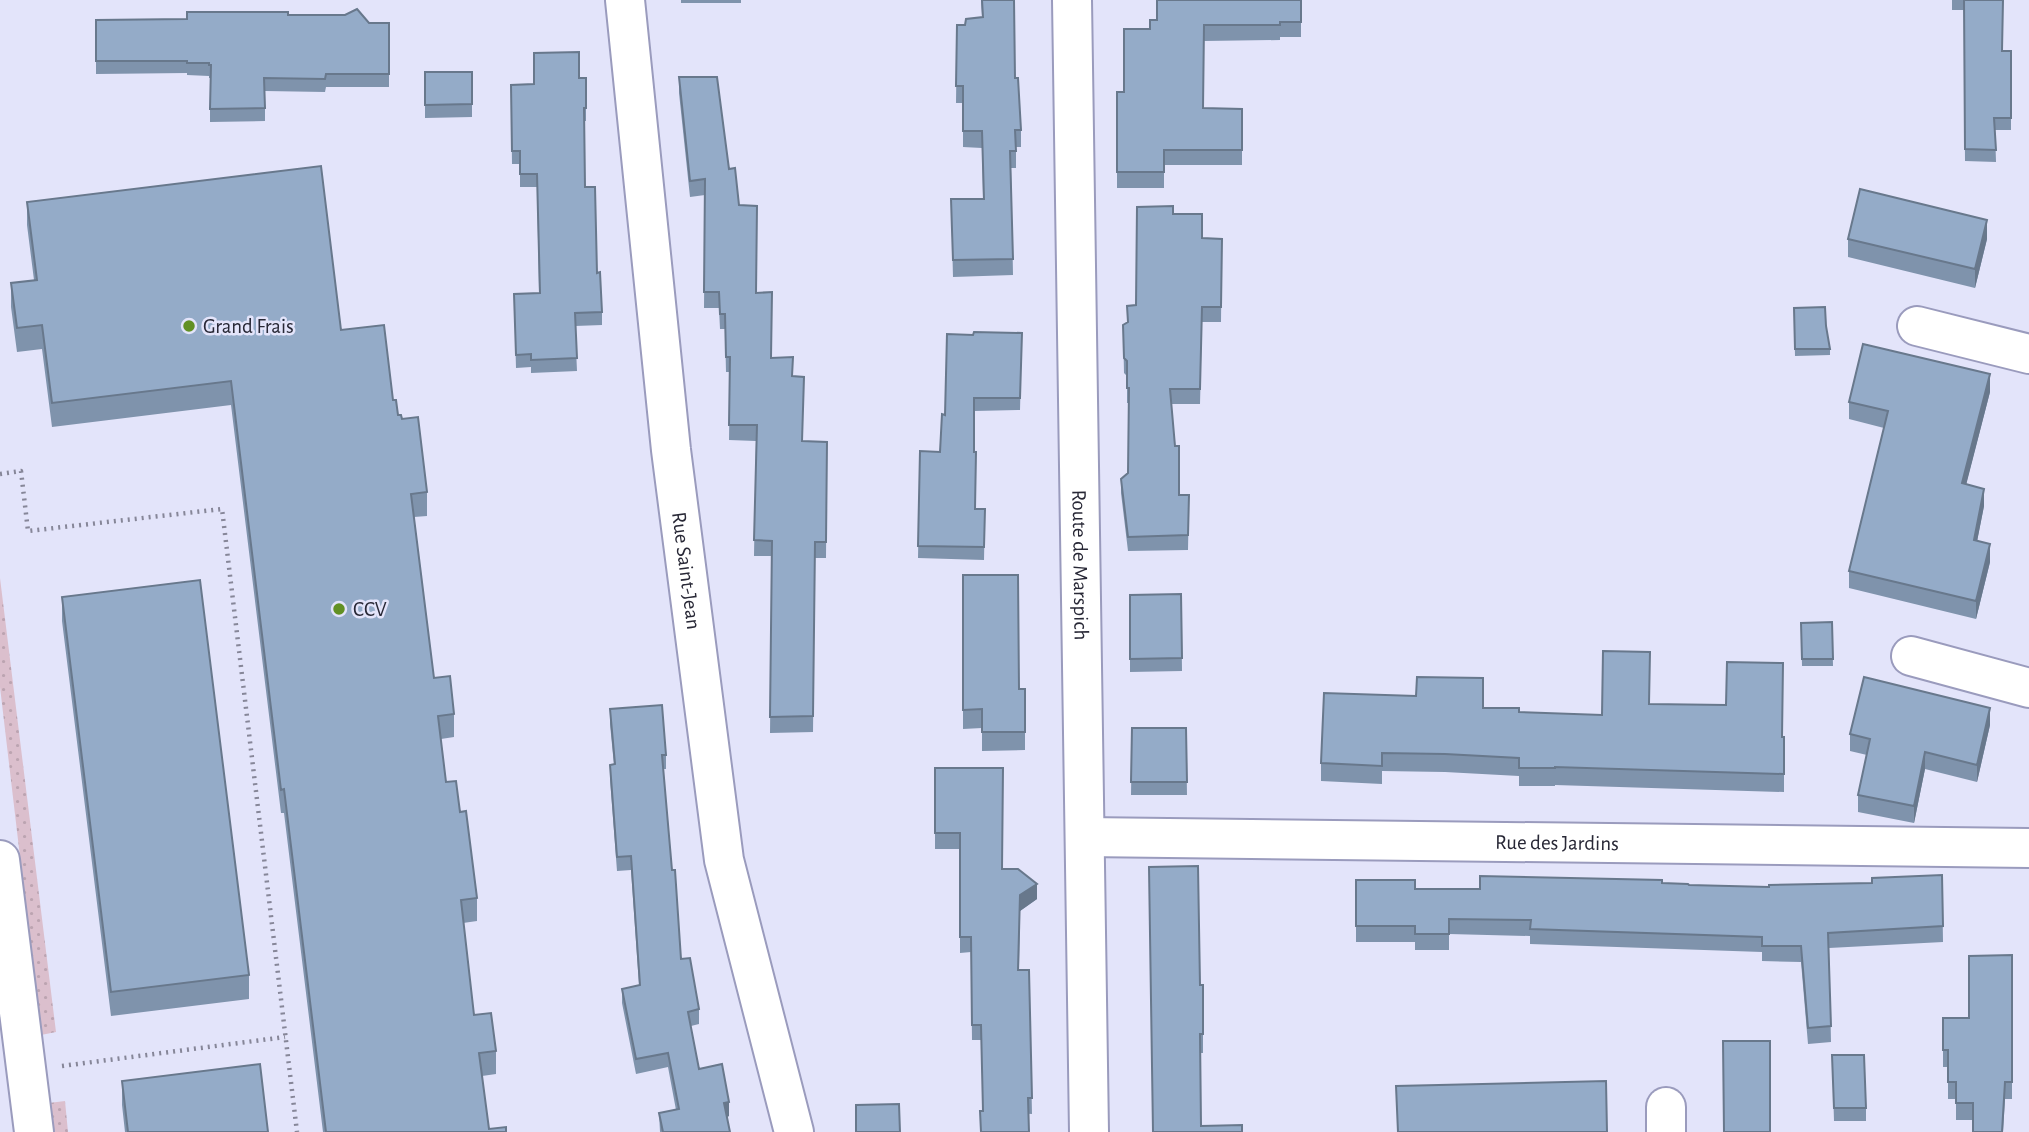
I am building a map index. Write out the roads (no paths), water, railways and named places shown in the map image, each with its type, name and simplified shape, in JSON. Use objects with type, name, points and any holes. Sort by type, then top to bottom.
[{"type":"street","name":"Rue Saint-Jean","points":[[625,0],[671,450],[724,860],[794,1132]]},
{"type":"street","name":"Route de Marspich","points":[[1072,0],[1089,1132]]},
{"type":"street","points":[[1917,326],[2029,354]]},
{"type":"street","points":[[1911,656],[2029,688]]},
{"type":"street","name":"Rue des Jardins","points":[[1085,837],[2029,848]]},
{"type":"street","points":[[0,860],[34,1132]]},
{"type":"place","name":"Grand Frais","points":[[189,326]]},
{"type":"place","name":"CCV","points":[[339,609]]}]
